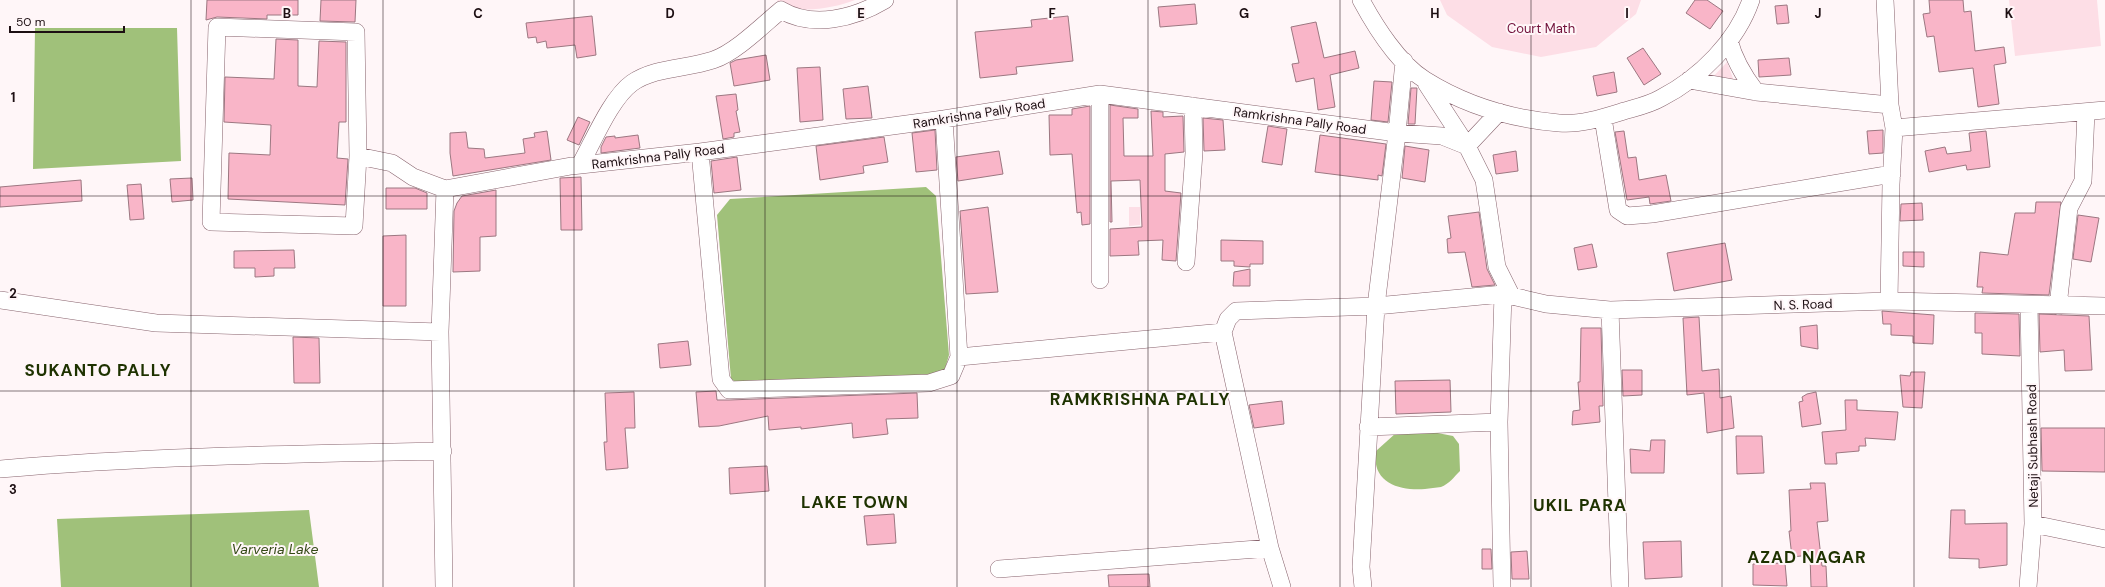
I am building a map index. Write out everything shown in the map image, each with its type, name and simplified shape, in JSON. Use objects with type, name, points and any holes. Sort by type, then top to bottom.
[{"type":"street","points":[[580,165],[610,108],[631,84],[652,73],[714,60],[749,38],[775,5],[788,14],[812,20],[851,16],[869,9],[885,0]]},
{"type":"street","points":[[1361,0],[1370,16],[1404,61],[1424,79],[1464,102],[1499,112],[1560,123],[1603,118],[1660,99],[1689,80],[1710,63],[1729,40],[1747,11],[1751,0]]},
{"type":"street","points":[[1885,0],[1890,105],[1894,128],[1889,301]]},
{"type":"street","points":[[217,27],[356,32],[358,156],[354,226],[211,222],[217,27]]},
{"type":"street","points":[[1729,40],[1733,55],[1741,72],[1756,92]]},
{"type":"street","points":[[1363,587],[1361,567],[1376,306],[1397,133],[1404,61]]},
{"type":"street","points":[[1424,79],[1468,146],[1484,180],[1497,267],[1508,295],[1498,422],[1502,587]]},
{"type":"street","points":[[1689,80],[1756,92],[1890,105]]},
{"type":"street","points":[[1100,94],[1100,280]]},
{"type":"street","name":"Ramkrishna Pally Road","points":[[445,189],[580,165],[700,152],[944,119],[1100,94],[1397,133],[1442,136],[1468,146]]},
{"type":"street","points":[[1186,262],[1194,153],[1193,106]]},
{"type":"street","points":[[1894,128],[2105,110]]},
{"type":"street","points":[[1468,146],[1499,112]]},
{"type":"street","points":[[2058,306],[2069,208],[2083,181],[2086,112]]},
{"type":"street","points":[[1603,118],[1618,210],[1627,216],[1652,214],[1892,174]]},
{"type":"street","points":[[700,152],[721,380],[729,390],[929,383],[951,376],[959,357],[944,119]]},
{"type":"street","points":[[358,156],[392,163],[413,177],[445,189],[440,332],[444,451],[444,587]]},
{"type":"street","name":"N. S. Road","points":[[1223,332],[1228,319],[1236,312],[1376,306],[1508,295],[1546,304],[1610,310],[1889,301],[2105,306]]},
{"type":"street","points":[[0,300],[156,323],[440,332]]},
{"type":"street","name":"Netaji Subhash Road","points":[[2028,587],[2033,524],[2030,305]]},
{"type":"street","points":[[1610,310],[1620,587]]},
{"type":"street","points":[[959,357],[1223,332],[1270,548],[1282,587]]},
{"type":"street","points":[[1368,427],[1498,422]]},
{"type":"street","points":[[0,469],[52,465],[286,454],[444,451]]},
{"type":"street","points":[[2033,524],[2105,539]]},
{"type":"street","points":[[999,569],[1270,548]]},
{"type":"green space","points":[[777,0],[855,0],[831,7],[795,9],[787,7]]},
{"type":"green space","name":"Court Math","points":[[1440,0],[1641,0],[1636,14],[1596,47],[1541,57],[1492,47],[1447,15]]},
{"type":"green space","points":[[2009,0],[2097,0],[2101,46],[2015,56]]},
{"type":"green space","points":[[1727,62],[1734,81],[1711,79]]},
{"type":"green space","points":[[1129,207],[1140,207],[1140,225],[1129,226]]},
{"type":"water","points":[[35,28],[177,28],[181,161],[33,169]]},
{"type":"water","points":[[926,187],[936,196],[949,355],[945,369],[932,378],[739,384],[731,379],[717,215],[730,199]]},
{"type":"water","points":[[1422,430],[1453,436],[1459,444],[1460,471],[1449,482],[1441,487],[1416,489],[1389,483],[1378,471],[1376,451],[1396,433]]},
{"type":"water","name":"Varveria Lake","points":[[309,510],[319,587],[61,587],[57,519]]},
{"type":"building","points":[[207,0],[298,0],[298,15],[267,15],[267,19],[217,17],[206,20]]},
{"type":"building","points":[[321,0],[356,0],[355,22],[320,21]]},
{"type":"building","points":[[1695,0],[1707,0],[1723,11],[1710,29],[1686,13]]},
{"type":"building","points":[[1929,0],[1963,0],[1964,12],[1971,11],[1975,51],[2004,47],[2006,63],[1994,65],[1999,104],[1978,107],[1973,68],[1939,72],[1934,36],[1927,37],[1923,14],[1930,13]]},
{"type":"building","points":[[1195,4],[1197,24],[1160,27],[1158,7]]},
{"type":"building","points":[[1787,5],[1789,23],[1777,24],[1775,6]]},
{"type":"building","points":[[592,16],[596,55],[577,58],[575,45],[547,48],[546,41],[537,43],[536,37],[528,38],[526,23]]},
{"type":"building","points":[[1068,16],[1073,61],[1016,67],[1017,74],[980,78],[975,32],[1032,27],[1031,20]]},
{"type":"building","points":[[1316,22],[1324,58],[1355,51],[1359,68],[1330,75],[1335,107],[1318,110],[1314,78],[1296,82],[1292,64],[1299,63],[1291,27]]},
{"type":"building","points":[[276,39],[298,40],[298,86],[317,87],[319,41],[346,42],[346,122],[339,122],[337,158],[348,159],[345,205],[228,199],[229,153],[270,155],[271,125],[224,122],[225,77],[274,79]]},
{"type":"building","points":[[1643,48],[1661,74],[1644,85],[1627,58]]},
{"type":"building","points":[[766,55],[770,80],[734,86],[730,63],[736,60]]},
{"type":"building","points":[[1789,58],[1791,75],[1759,77],[1758,60]]},
{"type":"building","points":[[820,67],[823,120],[800,122],[797,68]]},
{"type":"building","points":[[1614,72],[1617,92],[1597,96],[1593,76]]},
{"type":"building","points":[[1374,81],[1392,82],[1388,122],[1371,120]]},
{"type":"building","points":[[868,86],[872,118],[846,119],[843,89]]},
{"type":"building","points":[[1411,88],[1417,88],[1415,124],[1408,124]]},
{"type":"building","points":[[736,94],[738,110],[736,111],[740,132],[734,133],[734,137],[723,139],[716,96]]},
{"type":"building","points":[[1110,105],[1138,109],[1138,118],[1123,118],[1124,156],[1153,156],[1151,111],[1163,112],[1163,117],[1183,116],[1184,152],[1165,154],[1165,191],[1181,193],[1176,261],[1162,260],[1163,240],[1138,241],[1139,255],[1110,256],[1110,229],[1142,227],[1140,180],[1111,181],[1112,222],[1110,222]]},
{"type":"building","points":[[1090,106],[1090,224],[1082,225],[1081,212],[1077,213],[1072,154],[1050,155],[1049,115],[1072,115],[1072,109]]},
{"type":"building","points":[[578,117],[590,122],[579,145],[567,140]]},
{"type":"building","points":[[1203,118],[1223,120],[1225,150],[1204,151]]},
{"type":"building","points":[[1268,126],[1287,129],[1282,165],[1262,162]]},
{"type":"building","points":[[935,130],[937,170],[916,172],[912,133]]},
{"type":"building","points":[[1883,130],[1883,153],[1869,154],[1867,131]]},
{"type":"building","points":[[547,131],[551,160],[453,176],[450,153],[450,133],[466,132],[468,148],[484,149],[485,158],[525,153],[523,139],[535,137],[534,133]]},
{"type":"building","points":[[1624,131],[1628,158],[1636,157],[1639,180],[1666,175],[1671,201],[1650,204],[1649,197],[1627,200],[1615,132]]},
{"type":"building","points":[[1986,131],[1990,167],[1967,170],[1966,165],[1929,172],[1925,151],[1945,147],[1947,154],[1971,151],[1969,133]]},
{"type":"building","points":[[638,135],[640,148],[601,153],[601,147],[606,137],[615,136],[615,138]]},
{"type":"building","points":[[1320,135],[1386,144],[1382,176],[1378,175],[1378,180],[1315,172]]},
{"type":"building","points":[[884,137],[888,162],[863,166],[864,173],[820,180],[816,146]]},
{"type":"building","points":[[1405,146],[1429,150],[1425,182],[1402,178]]},
{"type":"building","points":[[999,151],[1003,174],[958,181],[956,157]]},
{"type":"building","points":[[1516,151],[1518,171],[1496,174],[1493,155]]},
{"type":"building","points":[[737,157],[741,190],[714,193],[711,161]]},
{"type":"building","points":[[581,177],[582,230],[561,230],[560,178]]},
{"type":"building","points":[[192,178],[193,200],[172,202],[170,179]]},
{"type":"building","points":[[81,180],[82,201],[0,207],[0,187]]},
{"type":"building","points":[[141,184],[144,219],[130,220],[127,185]]},
{"type":"building","points":[[386,188],[415,188],[427,193],[427,209],[386,209]]},
{"type":"building","points":[[496,190],[496,236],[480,237],[480,271],[453,272],[454,211],[457,203],[462,196]]},
{"type":"building","points":[[2036,202],[2061,202],[2049,295],[1982,293],[1983,287],[1977,287],[1980,252],[2008,255],[2015,213],[2035,213]]},
{"type":"building","points":[[1922,203],[1923,220],[1900,221],[1901,204]]},
{"type":"building","points":[[988,207],[998,292],[966,294],[960,211]]},
{"type":"building","points":[[1479,212],[1487,269],[1495,285],[1472,287],[1465,252],[1448,253],[1447,239],[1451,238],[1448,216]]},
{"type":"building","points":[[2078,215],[2099,218],[2091,262],[2073,259]]},
{"type":"building","points":[[406,235],[406,306],[383,306],[383,236]]},
{"type":"building","points":[[1221,240],[1263,241],[1263,264],[1250,264],[1250,267],[1234,266],[1234,261],[1221,261]]},
{"type":"building","points":[[1725,243],[1732,280],[1674,291],[1667,253]]},
{"type":"building","points":[[1592,244],[1597,267],[1578,270],[1574,248]]},
{"type":"building","points":[[294,250],[295,268],[274,268],[274,276],[255,277],[255,268],[234,268],[234,251]]},
{"type":"building","points":[[1903,252],[1924,252],[1924,267],[1903,266]]},
{"type":"building","points":[[1250,269],[1250,286],[1233,286],[1234,272]]},
{"type":"building","points":[[1882,311],[1934,315],[1933,344],[1913,343],[1913,336],[1891,335],[1891,324],[1883,324]]},
{"type":"building","points":[[1975,313],[2019,314],[2020,356],[1982,354],[1982,333],[1975,333]]},
{"type":"building","points":[[2039,314],[2089,316],[2092,370],[2065,371],[2064,350],[2040,352]]},
{"type":"building","points":[[1699,317],[1702,371],[1719,369],[1720,398],[1731,396],[1734,428],[1707,433],[1704,393],[1687,395],[1683,318]]},
{"type":"building","points":[[1817,325],[1818,349],[1801,346],[1800,327]]},
{"type":"building","points":[[1581,328],[1601,328],[1603,406],[1599,406],[1600,422],[1572,425],[1573,411],[1580,410],[1578,382],[1580,382]]},
{"type":"building","points":[[293,337],[319,338],[320,383],[294,383]]},
{"type":"building","points":[[688,341],[691,365],[660,368],[658,344]]},
{"type":"building","points":[[1622,370],[1642,370],[1642,395],[1623,396]]},
{"type":"building","points":[[1911,372],[1925,372],[1922,408],[1903,407],[1900,375],[1910,376]]},
{"type":"building","points":[[1450,380],[1451,412],[1396,414],[1395,381]]},
{"type":"building","points":[[716,391],[717,400],[917,393],[918,418],[886,419],[888,434],[853,438],[852,423],[801,429],[801,427],[769,430],[768,416],[719,426],[699,427],[696,392]]},
{"type":"building","points":[[634,392],[635,428],[625,428],[628,468],[606,470],[604,442],[607,442],[605,393]]},
{"type":"building","points":[[1816,392],[1821,424],[1802,427],[1799,402],[1803,401],[1802,397],[1807,394]]},
{"type":"building","points":[[1845,400],[1857,400],[1857,410],[1898,412],[1895,440],[1865,438],[1866,446],[1859,446],[1859,451],[1836,453],[1837,464],[1825,464],[1822,432],[1846,430]]},
{"type":"building","points":[[1282,401],[1284,424],[1254,428],[1249,405]]},
{"type":"building","points":[[2041,428],[2105,428],[2105,472],[2042,471]]},
{"type":"building","points":[[1736,436],[1762,436],[1764,473],[1737,474]]},
{"type":"building","points":[[1651,440],[1665,440],[1664,473],[1631,473],[1630,449],[1650,451]]},
{"type":"building","points":[[767,466],[769,491],[730,494],[729,468]]},
{"type":"building","points":[[1810,483],[1825,483],[1828,521],[1817,522],[1822,566],[1826,566],[1827,587],[1811,587],[1810,555],[1792,557],[1789,531],[1791,531],[1789,490],[1811,489]]},
{"type":"building","points":[[1951,510],[1965,510],[1965,524],[2007,523],[2007,565],[1979,568],[1979,559],[1949,558]]},
{"type":"building","points":[[894,514],[896,543],[867,545],[864,516]]},
{"type":"building","points":[[1681,541],[1682,577],[1645,579],[1643,542]]},
{"type":"building","points":[[1482,549],[1491,549],[1492,569],[1482,569]]},
{"type":"building","points":[[1527,551],[1529,579],[1512,579],[1511,552]]},
{"type":"building","points":[[1785,563],[1787,586],[1753,585],[1753,564]]},
{"type":"building","points":[[1149,574],[1150,587],[1109,587],[1108,575]]},
{"type":"district","name":"SUKANTO PALLY","points":[[98,370]]},
{"type":"district","name":"RAMKRISHNA PALLY","points":[[1140,399]]},
{"type":"district","name":"LAKE TOWN","points":[[855,502]]},
{"type":"district","name":"UKIL PARA","points":[[1580,505]]},
{"type":"district","name":"AZAD NAGAR","points":[[1807,557]]}]
